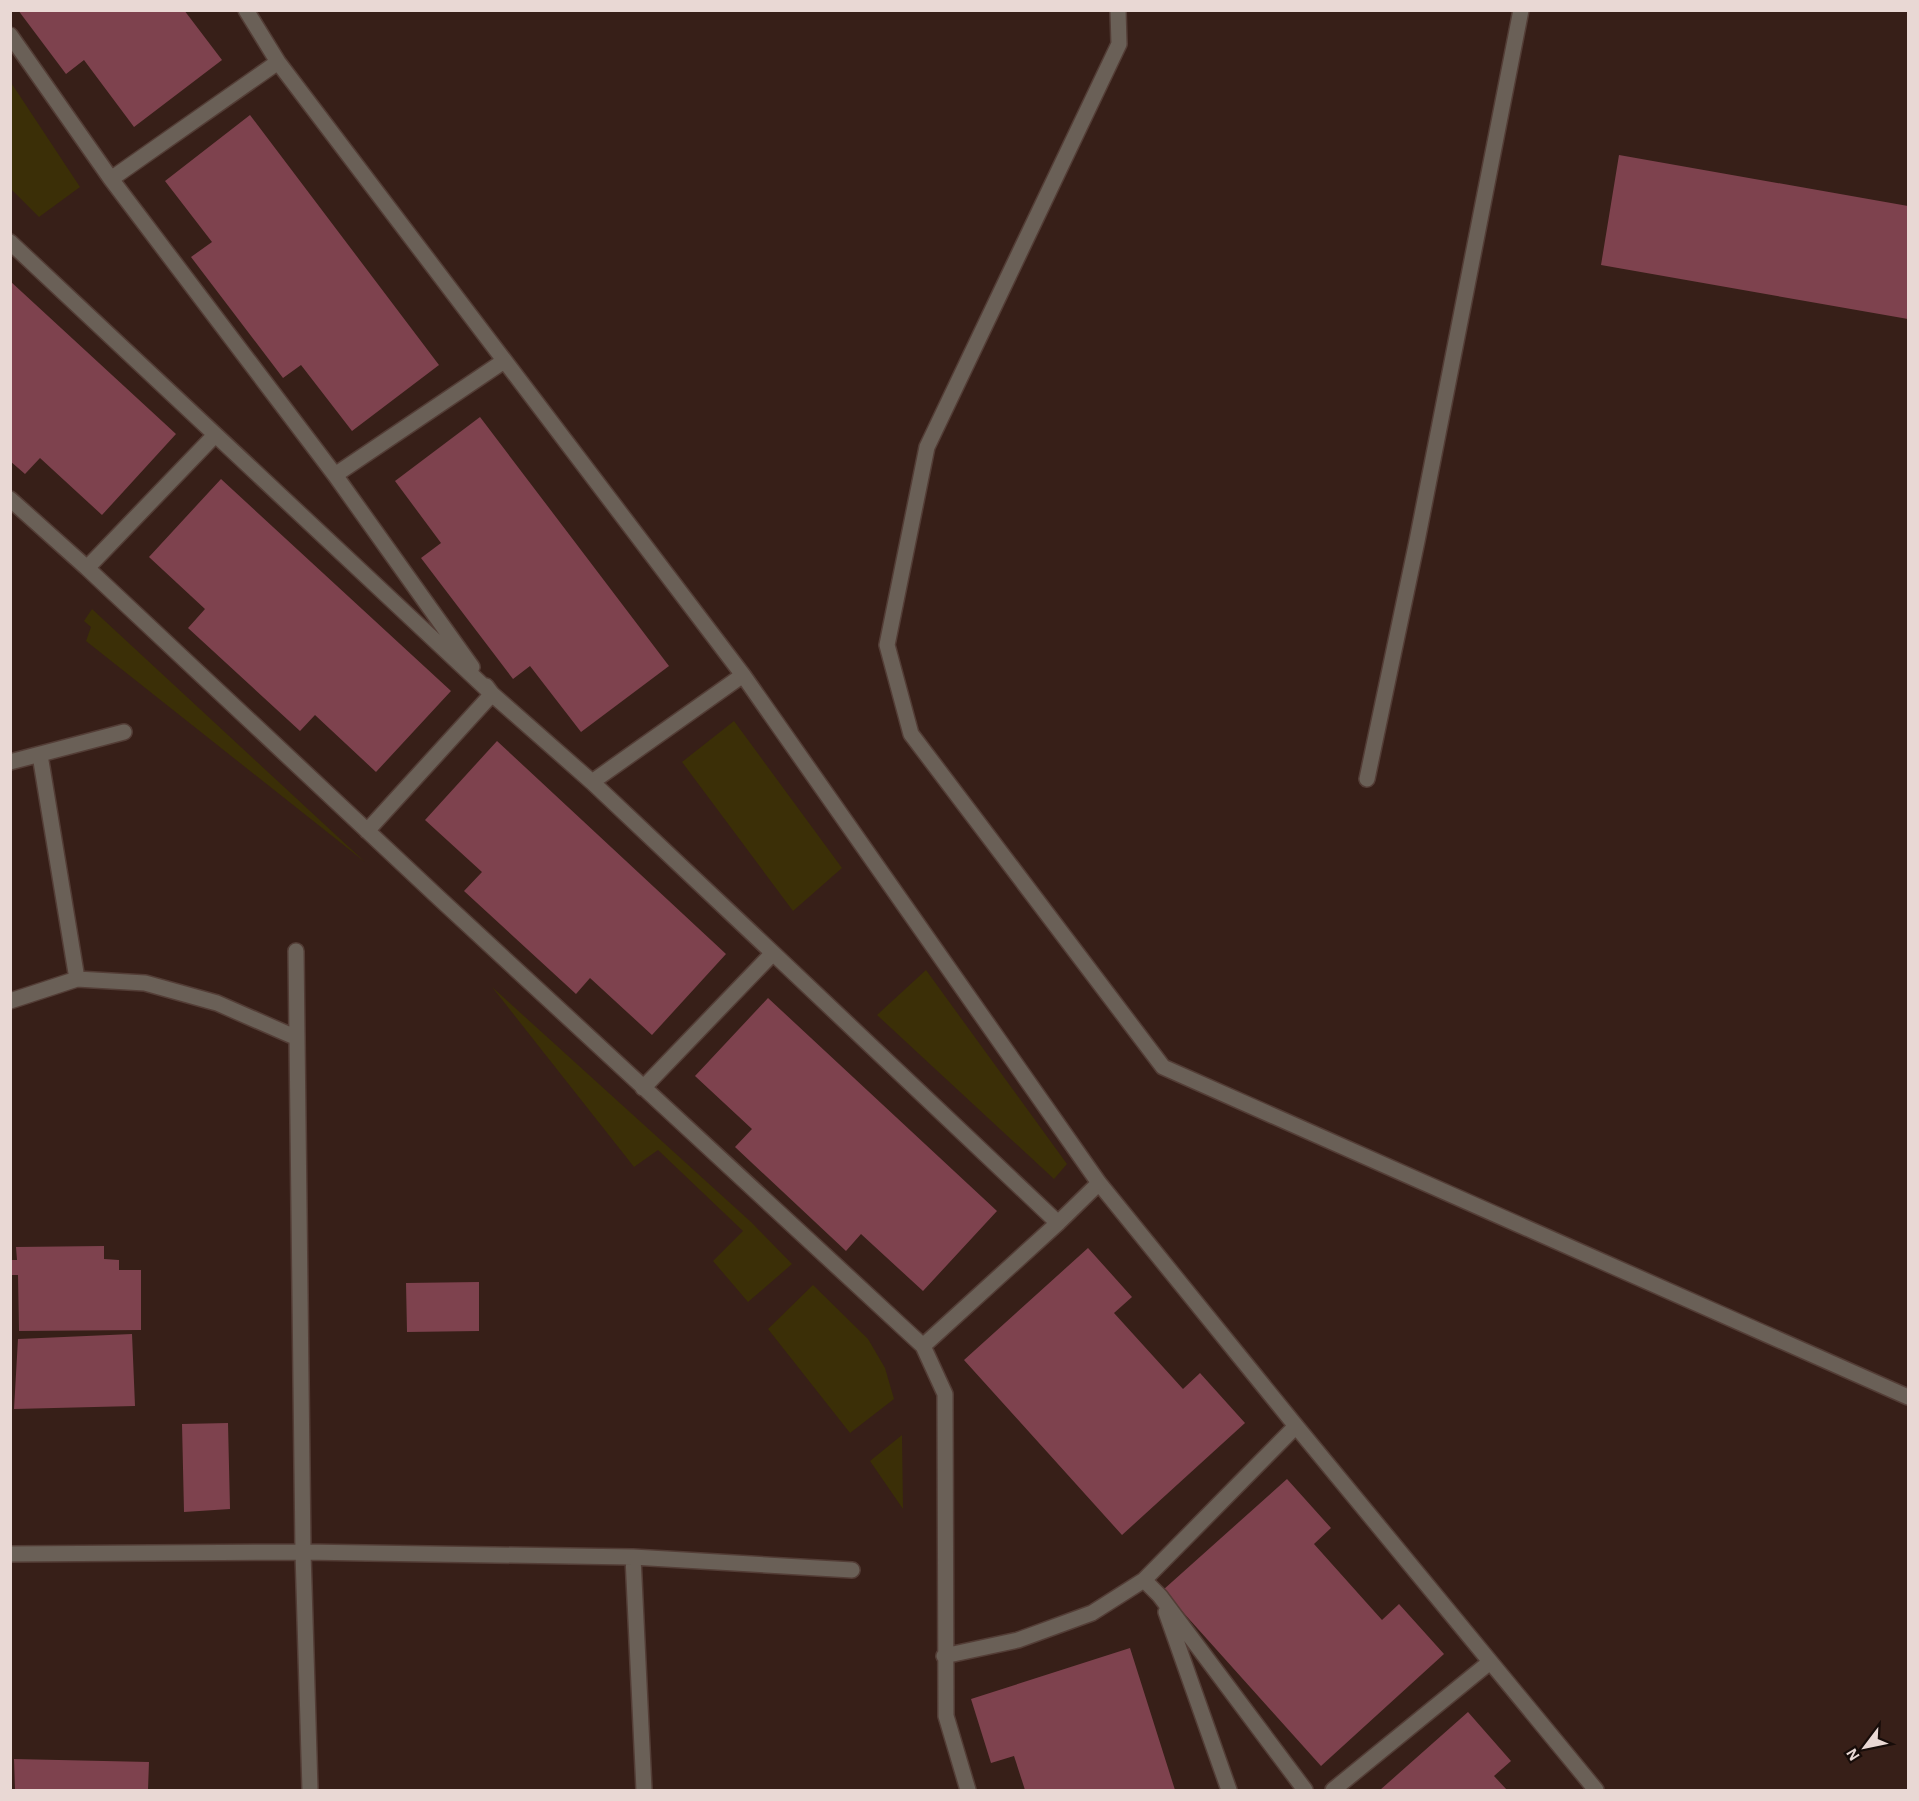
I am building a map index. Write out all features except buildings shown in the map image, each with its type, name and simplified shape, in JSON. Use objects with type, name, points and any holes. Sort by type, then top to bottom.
[{"type":"street","points":[[246,10],[278,62],[743,675],[1099,1183],[1596,1791]]},
{"type":"street","points":[[1118,10],[1119,44],[927,447],[886,645],[910,734],[1163,1067],[1908,1397]]},
{"type":"street","points":[[1367,779],[1417,541],[1521,10]]},
{"type":"street","points":[[10,35],[111,179],[335,475],[492,694]]},
{"type":"street","points":[[111,179],[278,62]]},
{"type":"street","points":[[10,242],[492,694],[592,782],[1058,1223]]},
{"type":"street","points":[[335,475],[504,361]]},
{"type":"street","points":[[87,567],[215,435]]},
{"type":"street","points":[[10,499],[87,567],[367,831],[923,1346],[945,1394],[944,1656],[946,1716],[968,1791]]},
{"type":"street","points":[[592,782],[743,675]]},
{"type":"street","points":[[367,831],[492,694]]},
{"type":"street","points":[[10,762],[124,732]]},
{"type":"street","points":[[40,755],[77,979]]},
{"type":"street","points":[[297,951],[303,1552],[310,1791]]},
{"type":"street","points":[[643,1088],[773,953]]},
{"type":"street","points":[[10,1001],[77,979],[145,983],[217,1003],[297,1038]]},
{"type":"street","points":[[923,1346],[1099,1183]]},
{"type":"street","points":[[944,1656],[1018,1640],[1092,1613],[1144,1580],[1296,1426]]},
{"type":"street","points":[[10,1554],[303,1552],[633,1557],[852,1570]]},
{"type":"street","points":[[633,1557],[644,1791]]},
{"type":"street","points":[[1144,1580],[1160,1596],[1305,1791]]},
{"type":"street","points":[[1160,1596],[1229,1791]]},
{"type":"street","points":[[1333,1791],[1490,1662]]},
{"type":"shaded area","points":[[10,81],[80,187],[39,217],[11,189]]},
{"type":"shaded area","points":[[92,609],[365,862],[86,641],[91,627],[84,621]]},
{"type":"shaded area","points":[[734,721],[842,868],[793,911],[682,762]]},
{"type":"shaded area","points":[[926,970],[1067,1164],[1054,1179],[877,1015]]},
{"type":"shaded area","points":[[492,987],[751,1222],[792,1264],[748,1302],[713,1261],[743,1231],[658,1150],[634,1167]]},
{"type":"shaded area","points":[[813,1285],[868,1339],[885,1368],[894,1399],[850,1433],[768,1329]]},
{"type":"shaded area","points":[[902,1435],[903,1509],[870,1461]]}]
